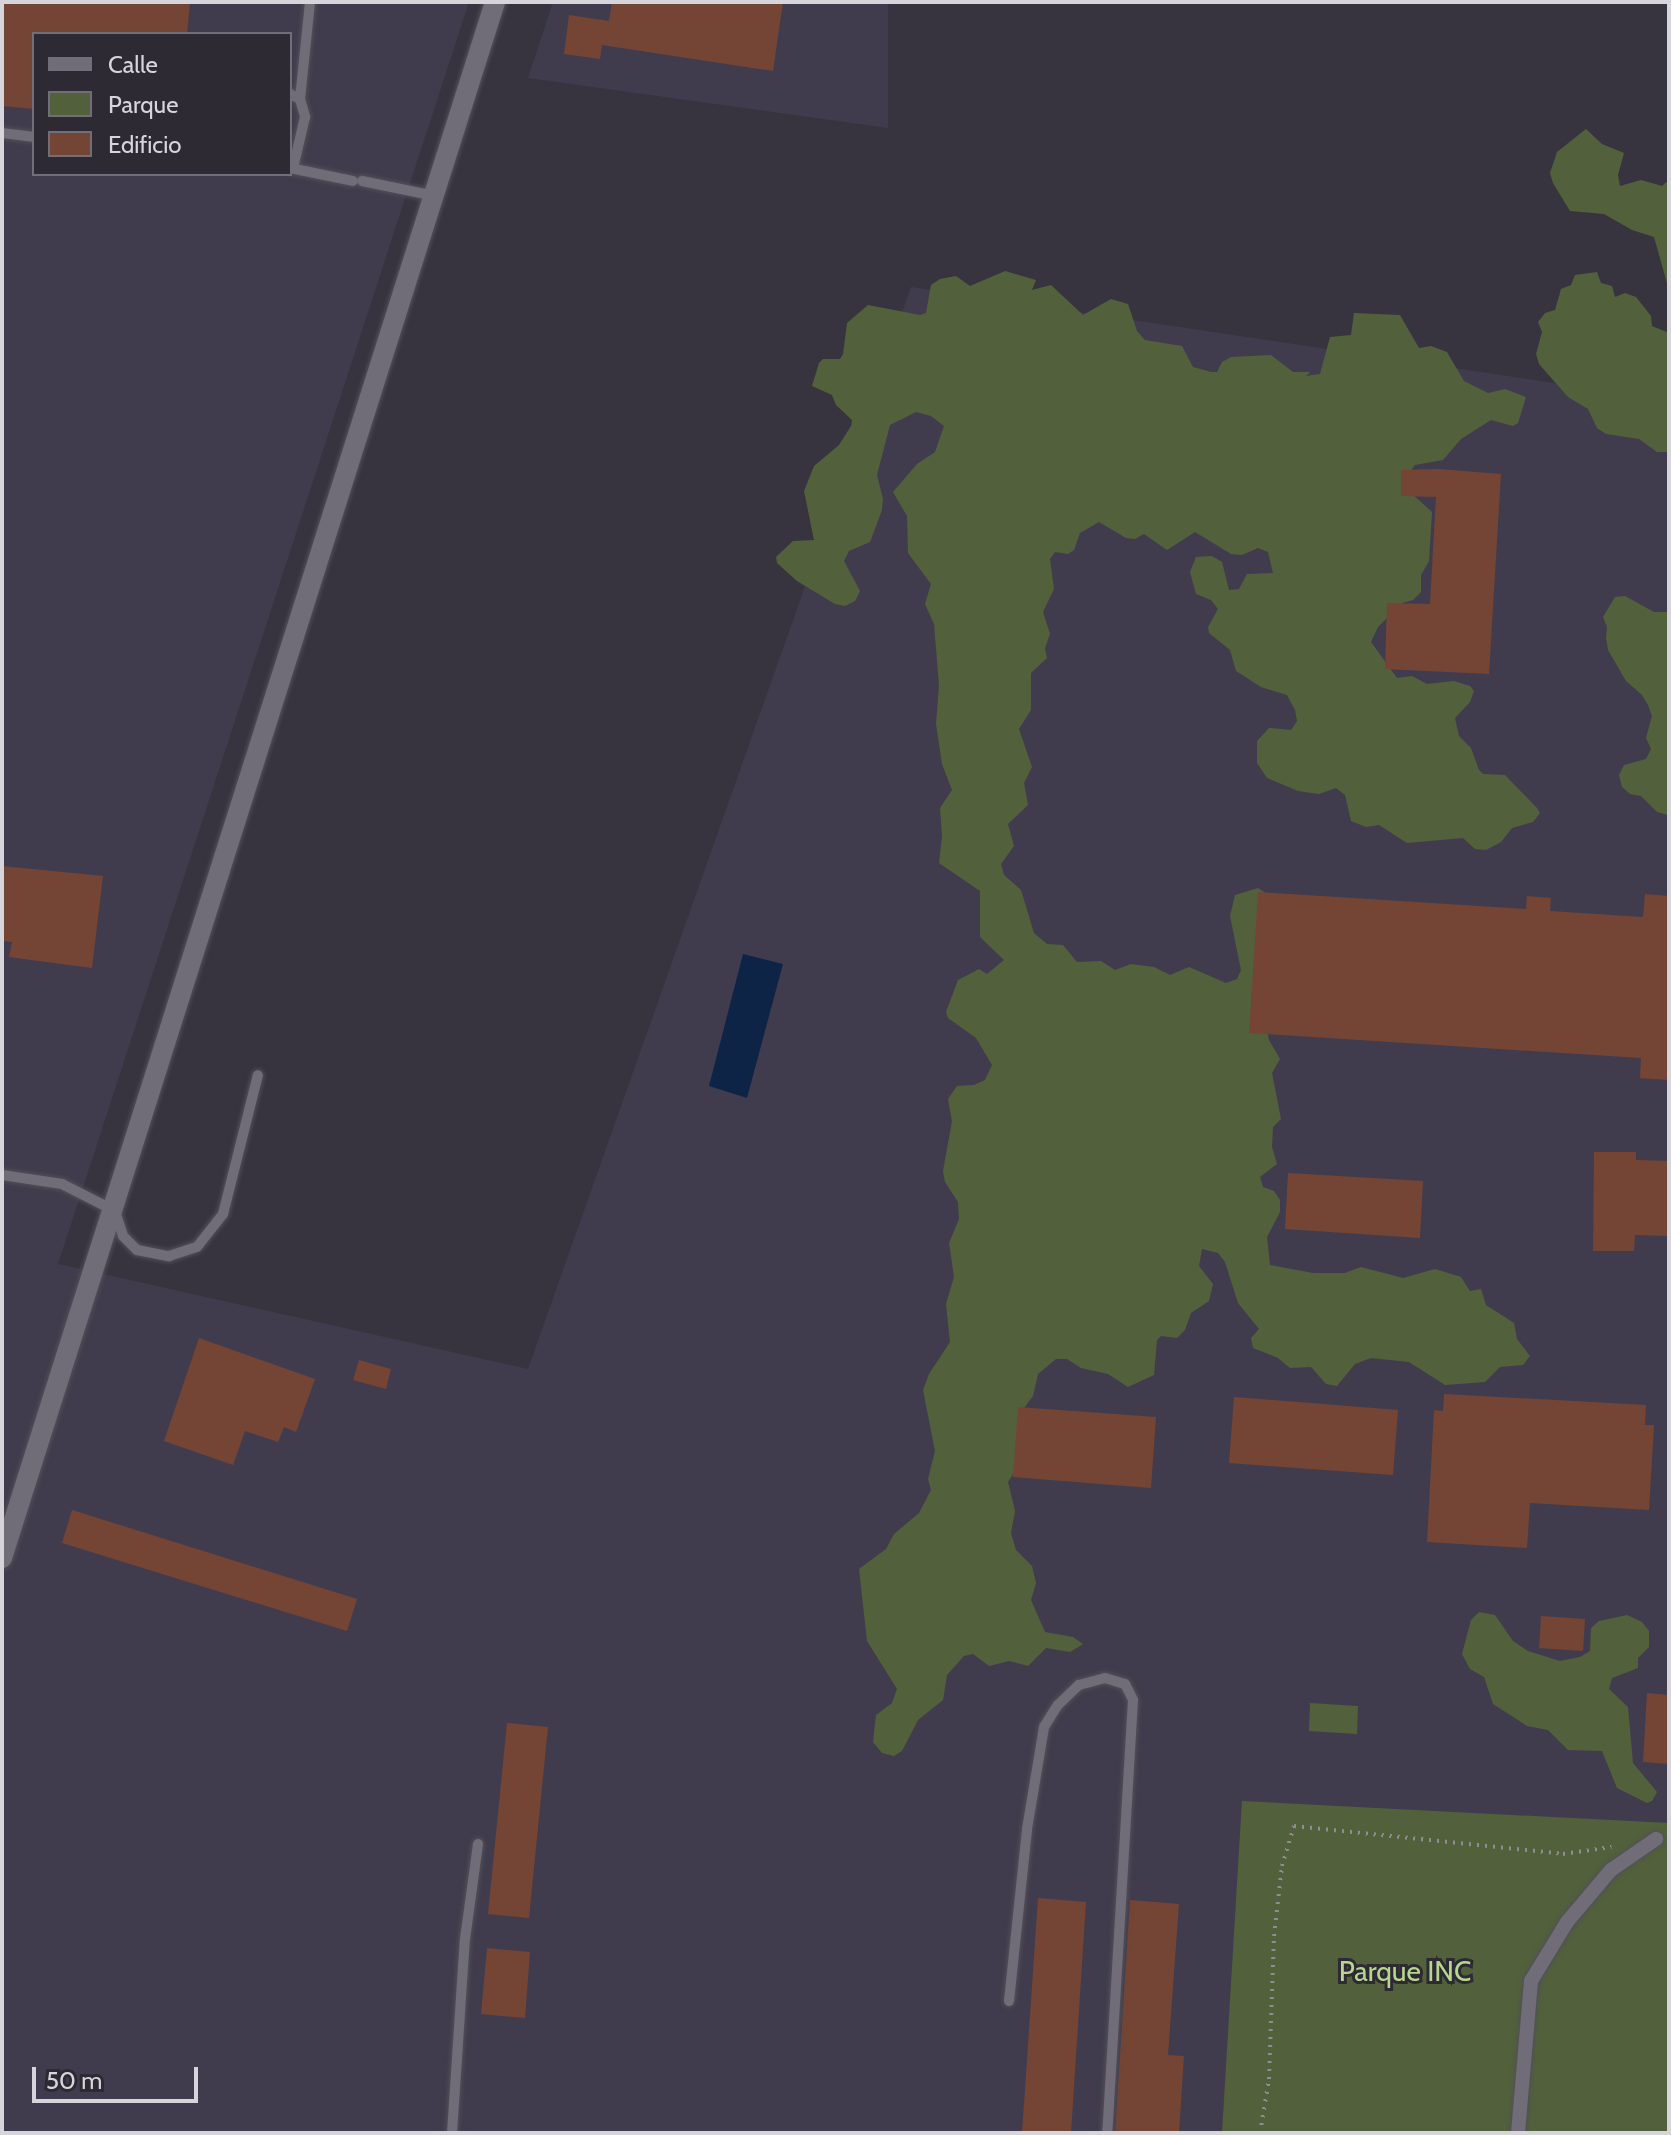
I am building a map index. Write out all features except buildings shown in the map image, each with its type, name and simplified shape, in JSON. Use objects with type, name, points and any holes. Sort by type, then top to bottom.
[{"type":"street","points":[[2,1558],[115,1211],[495,2]]},
{"type":"street","points":[[1518,2133],[1531,1981],[1567,1922],[1611,1870],[1656,1839]]},
{"type":"lane","points":[[310,2],[295,96],[305,117],[292,168],[435,196]]},
{"type":"lane","points":[[2,133],[32,137]]},
{"type":"lane","points":[[2,1175],[62,1184],[115,1211],[123,1236],[137,1250],[169,1256],[197,1247],[223,1214],[258,1075]]},
{"type":"lane","points":[[1009,2001],[1027,1829],[1044,1727],[1058,1705],[1079,1685],[1105,1678],[1125,1684],[1133,1700],[1107,2133]]},
{"type":"lane","points":[[452,2133],[465,1939],[478,1844]]},
{"type":"path","points":[[1260,2133],[1269,2079],[1274,1936],[1282,1866],[1294,1826],[1563,1854]]},
{"type":"shaded area","points":[[2,2],[469,2],[58,1264],[528,1369],[911,287],[1669,400],[1669,2133],[2,2133]]},
{"type":"shaded area","points":[[553,2],[888,2],[888,128],[528,78]]},
{"type":"green space","points":[[1586,129],[1602,144],[1624,153],[1618,175],[1620,186],[1641,180],[1662,186],[1669,180],[1669,290],[1654,237],[1632,230],[1604,214],[1570,211],[1553,183],[1550,173],[1557,152]]},
{"type":"green space","points":[[1005,271],[1036,280],[1032,290],[1051,285],[1083,315],[1111,299],[1128,304],[1137,331],[1145,340],[1182,346],[1193,367],[1211,372],[1217,372],[1222,362],[1231,357],[1271,355],[1293,372],[1310,372],[1306,376],[1320,374],[1330,337],[1351,335],[1354,313],[1400,315],[1419,348],[1431,346],[1447,352],[1464,381],[1488,393],[1505,389],[1526,397],[1518,423],[1513,426],[1491,420],[1461,439],[1443,460],[1415,465],[1412,469],[1411,493],[1432,512],[1429,561],[1421,575],[1421,592],[1413,600],[1402,603],[1378,627],[1371,642],[1397,678],[1412,676],[1427,684],[1454,681],[1470,686],[1474,691],[1470,702],[1455,718],[1459,736],[1471,748],[1483,774],[1505,775],[1537,808],[1540,813],[1533,822],[1512,828],[1501,842],[1486,850],[1475,849],[1463,838],[1407,843],[1379,825],[1366,827],[1351,821],[1345,795],[1336,788],[1319,794],[1298,791],[1267,778],[1257,763],[1257,741],[1269,728],[1291,730],[1297,721],[1295,710],[1287,695],[1261,687],[1236,671],[1230,650],[1209,633],[1208,627],[1218,609],[1211,600],[1196,594],[1190,572],[1196,557],[1212,556],[1222,562],[1229,590],[1239,589],[1247,574],[1273,573],[1268,552],[1258,548],[1242,555],[1231,554],[1195,532],[1167,550],[1144,534],[1135,539],[1126,538],[1099,522],[1080,533],[1074,550],[1068,554],[1055,552],[1050,559],[1054,589],[1043,612],[1050,634],[1045,648],[1047,658],[1031,673],[1031,710],[1019,729],[1032,767],[1024,783],[1028,805],[1008,824],[1014,846],[1001,864],[1004,875],[1021,890],[1034,933],[1047,944],[1063,945],[1077,962],[1101,961],[1115,970],[1131,964],[1154,967],[1170,975],[1189,967],[1226,983],[1237,979],[1241,970],[1230,916],[1235,895],[1258,888],[1267,894],[1262,1006],[1269,1040],[1280,1059],[1272,1073],[1281,1119],[1273,1127],[1272,1147],[1277,1164],[1260,1177],[1263,1187],[1274,1191],[1280,1200],[1280,1212],[1267,1237],[1270,1265],[1313,1273],[1345,1273],[1361,1267],[1403,1278],[1435,1269],[1461,1277],[1470,1291],[1481,1289],[1486,1305],[1514,1323],[1517,1339],[1530,1356],[1523,1365],[1500,1367],[1485,1382],[1445,1385],[1409,1362],[1371,1358],[1355,1364],[1337,1386],[1326,1384],[1311,1367],[1290,1368],[1278,1358],[1253,1348],[1251,1338],[1259,1329],[1238,1303],[1225,1262],[1218,1253],[1202,1249],[1199,1266],[1213,1284],[1209,1301],[1191,1313],[1185,1330],[1177,1338],[1161,1336],[1157,1340],[1154,1375],[1128,1387],[1108,1374],[1081,1368],[1067,1359],[1056,1359],[1038,1374],[1033,1396],[1018,1416],[1020,1463],[1008,1482],[1015,1511],[1011,1533],[1016,1550],[1032,1566],[1036,1583],[1031,1600],[1045,1632],[1073,1637],[1083,1644],[1070,1652],[1046,1648],[1028,1666],[1009,1661],[989,1666],[973,1654],[964,1656],[947,1675],[943,1700],[918,1720],[902,1751],[894,1756],[882,1753],[873,1742],[876,1715],[892,1703],[897,1689],[867,1641],[859,1569],[886,1549],[894,1534],[919,1513],[931,1490],[928,1479],[935,1451],[923,1390],[929,1374],[950,1342],[946,1304],[954,1277],[949,1243],[959,1219],[958,1202],[945,1182],[943,1171],[952,1121],[948,1099],[957,1086],[974,1085],[985,1080],[992,1065],[976,1038],[948,1018],[946,1012],[958,980],[979,969],[987,974],[1004,960],[980,937],[980,891],[939,863],[942,836],[940,808],[952,790],[942,764],[936,724],[939,685],[934,624],[925,604],[931,584],[908,553],[907,516],[893,492],[917,464],[935,452],[944,426],[931,416],[916,412],[890,425],[877,475],[883,499],[882,510],[870,542],[849,551],[844,561],[860,591],[855,601],[845,606],[835,604],[797,581],[777,563],[776,557],[793,541],[814,540],[804,491],[814,466],[839,445],[851,426],[852,420],[836,405],[832,395],[812,386],[819,363],[823,359],[840,359],[843,354],[847,323],[868,305],[920,315],[926,313],[931,285],[940,279],[956,276],[970,286]]},
{"type":"green space","points":[[1597,272],[1601,283],[1612,286],[1615,297],[1625,293],[1636,297],[1651,316],[1652,326],[1669,333],[1669,452],[1657,452],[1639,439],[1606,434],[1597,428],[1588,409],[1568,397],[1539,364],[1536,354],[1542,332],[1538,322],[1545,313],[1555,310],[1561,289],[1571,285],[1575,275]]},
{"type":"green space","points":[[1625,596],[1654,612],[1669,612],[1668,815],[1657,812],[1641,796],[1630,794],[1622,787],[1619,775],[1624,765],[1646,759],[1651,749],[1646,738],[1652,716],[1648,705],[1626,681],[1608,650],[1607,627],[1603,617],[1615,597]]},
{"type":"green space","points":[[1479,1612],[1495,1615],[1513,1641],[1528,1651],[1560,1661],[1580,1657],[1590,1651],[1591,1628],[1599,1621],[1627,1615],[1642,1622],[1649,1631],[1649,1647],[1638,1658],[1638,1668],[1612,1678],[1609,1689],[1628,1707],[1633,1763],[1657,1792],[1652,1801],[1647,1803],[1617,1788],[1602,1751],[1568,1750],[1548,1730],[1527,1726],[1493,1704],[1484,1677],[1470,1669],[1462,1654],[1471,1620]]},
{"type":"green space","points":[[1310,1703],[1358,1706],[1357,1734],[1309,1731]]},
{"type":"green space","name":"Parque INC","points":[[1242,1801],[1669,1823],[1669,2133],[1222,2133]]},
{"type":"water","points":[[743,954],[783,964],[747,1098],[709,1086]]}]
